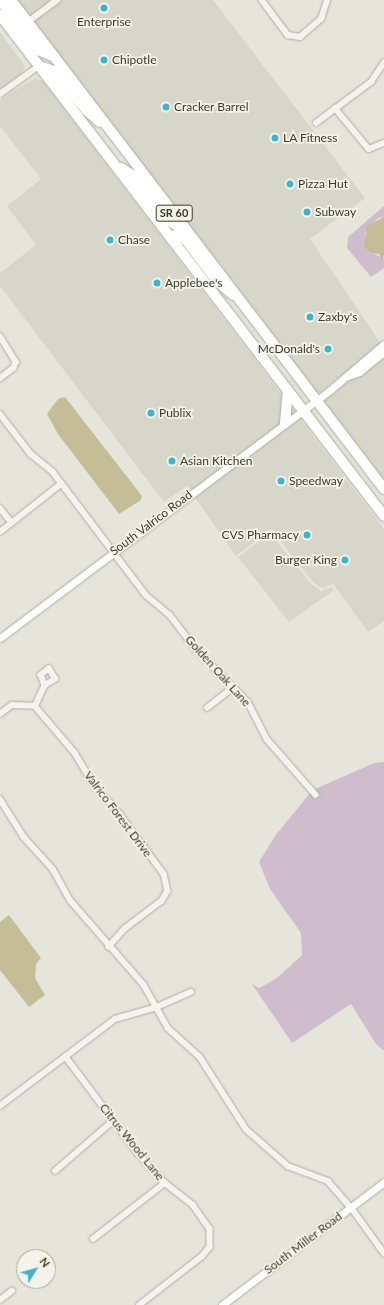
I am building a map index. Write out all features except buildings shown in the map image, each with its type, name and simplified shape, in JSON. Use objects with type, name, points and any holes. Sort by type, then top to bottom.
[{"type":"highway","points":[[0,0],[38,50],[55,58]]},
{"type":"highway","name":"SR 60","points":[[11,0],[108,125],[384,489]]},
{"type":"highway","name":"SR 60","points":[[0,15],[384,516]]},
{"type":"highway","points":[[39,66],[54,71],[86,110],[108,125]]},
{"type":"highway","points":[[114,163],[137,178],[173,224],[184,226]]},
{"type":"highway","points":[[170,236],[177,235],[186,240],[217,281],[241,300]]},
{"type":"highway","points":[[285,423],[288,390]]},
{"type":"street","points":[[28,22],[57,0]]},
{"type":"street","points":[[262,0],[288,35],[300,37],[321,19],[327,0]]},
{"type":"street","points":[[316,123],[371,82],[384,63]]},
{"type":"street","points":[[0,94],[39,66]]},
{"type":"street","points":[[335,108],[369,148],[384,143]]},
{"type":"street","points":[[0,336],[16,362],[14,368],[0,379]]},
{"type":"street","points":[[348,376],[354,367],[384,344]]},
{"type":"street","points":[[348,376],[359,372],[384,352]]},
{"type":"street","name":"South Valrico Road","points":[[0,638],[348,376]]},
{"type":"street","name":"Golden Oak Lane","points":[[0,414],[31,454],[53,472],[146,595],[170,615],[196,649],[248,702],[267,739],[316,795]]},
{"type":"street","points":[[0,532],[61,484]]},
{"type":"street","points":[[0,508],[12,524]]},
{"type":"street","points":[[0,714],[12,705],[35,706],[44,686]]},
{"type":"street","points":[[208,708],[234,687]]},
{"type":"street","name":"Valrico Forest Drive","points":[[35,706],[75,753],[94,784],[119,813],[167,883],[168,891],[162,902],[125,929],[109,947]]},
{"type":"street","points":[[0,799],[24,837],[53,869],[71,901],[109,947],[144,985],[176,1038],[200,1057],[246,1129],[288,1166],[328,1181],[351,1207],[384,1253]]},
{"type":"street","points":[[0,1106],[116,1019],[156,1007],[191,992]]},
{"type":"street","name":"Citrus Wood Lane","points":[[66,1057],[113,1121],[166,1183],[193,1205],[210,1229],[210,1247],[140,1305]]},
{"type":"street","points":[[55,1171],[113,1121]]},
{"type":"street","name":"South Miller Road","points":[[222,1305],[384,1182]]},
{"type":"street","points":[[93,1239],[166,1183]]},
{"type":"street","points":[[0,1300],[12,1291]]},
{"type":"shaded area","points":[[15,0],[52,0],[29,18]]},
{"type":"shaded area","points":[[61,0],[213,0],[365,198],[310,239],[382,345],[317,395],[32,22]]},
{"type":"shaded area","points":[[0,32],[25,66],[21,74],[0,90]]},
{"type":"shaded area","points":[[35,78],[43,81],[384,529],[384,621],[368,632],[333,584],[322,588],[313,582],[271,529],[236,556],[187,486],[164,502],[0,286],[0,273],[36,245],[7,206],[41,179],[0,126],[0,100]]},
{"type":"shaded area","points":[[384,206],[384,217],[378,218],[365,233],[373,253],[384,259],[384,268],[371,277],[347,248],[348,237]]},
{"type":"shaded area","points":[[384,217],[384,256],[382,260],[379,254],[371,253],[364,247],[367,226]]},
{"type":"shaded area","points":[[384,351],[384,484],[320,400]]},
{"type":"shaded area","points":[[65,397],[142,496],[141,500],[119,514],[58,434],[47,414],[58,399]]},
{"type":"shaded area","points":[[270,533],[311,584],[321,591],[332,587],[346,605],[334,590],[289,622],[238,557]]},
{"type":"shaded area","points":[[384,762],[384,1051],[376,1044],[351,1004],[292,1043],[252,984],[259,988],[277,978],[302,955],[301,933],[270,889],[259,862],[275,836],[310,793],[315,799],[320,795],[315,789],[374,763]]},
{"type":"shaded area","points":[[9,915],[41,958],[36,964],[35,978],[45,995],[29,1007],[0,970],[0,922]]},
{"type":"place","name":"Enterprise","points":[[104,8]]},
{"type":"place","name":"Chipotle","points":[[104,60]]},
{"type":"place","name":"Cracker Barrel","points":[[166,107]]},
{"type":"place","name":"LA Fitness","points":[[275,138]]},
{"type":"place","name":"Pizza Hut","points":[[290,184]]},
{"type":"place","name":"Subway","points":[[307,212]]},
{"type":"place","name":"Chase","points":[[110,240]]},
{"type":"place","name":"Applebee's","points":[[157,283]]},
{"type":"place","name":"Zaxby's","points":[[310,317]]},
{"type":"place","name":"McDonald's","points":[[328,349]]},
{"type":"place","name":"Publix","points":[[151,413]]},
{"type":"place","name":"Asian Kitchen","points":[[172,461]]},
{"type":"place","name":"Speedway","points":[[281,481]]},
{"type":"place","name":"CVS Pharmacy","points":[[307,535]]},
{"type":"place","name":"Burger King","points":[[345,560]]}]
